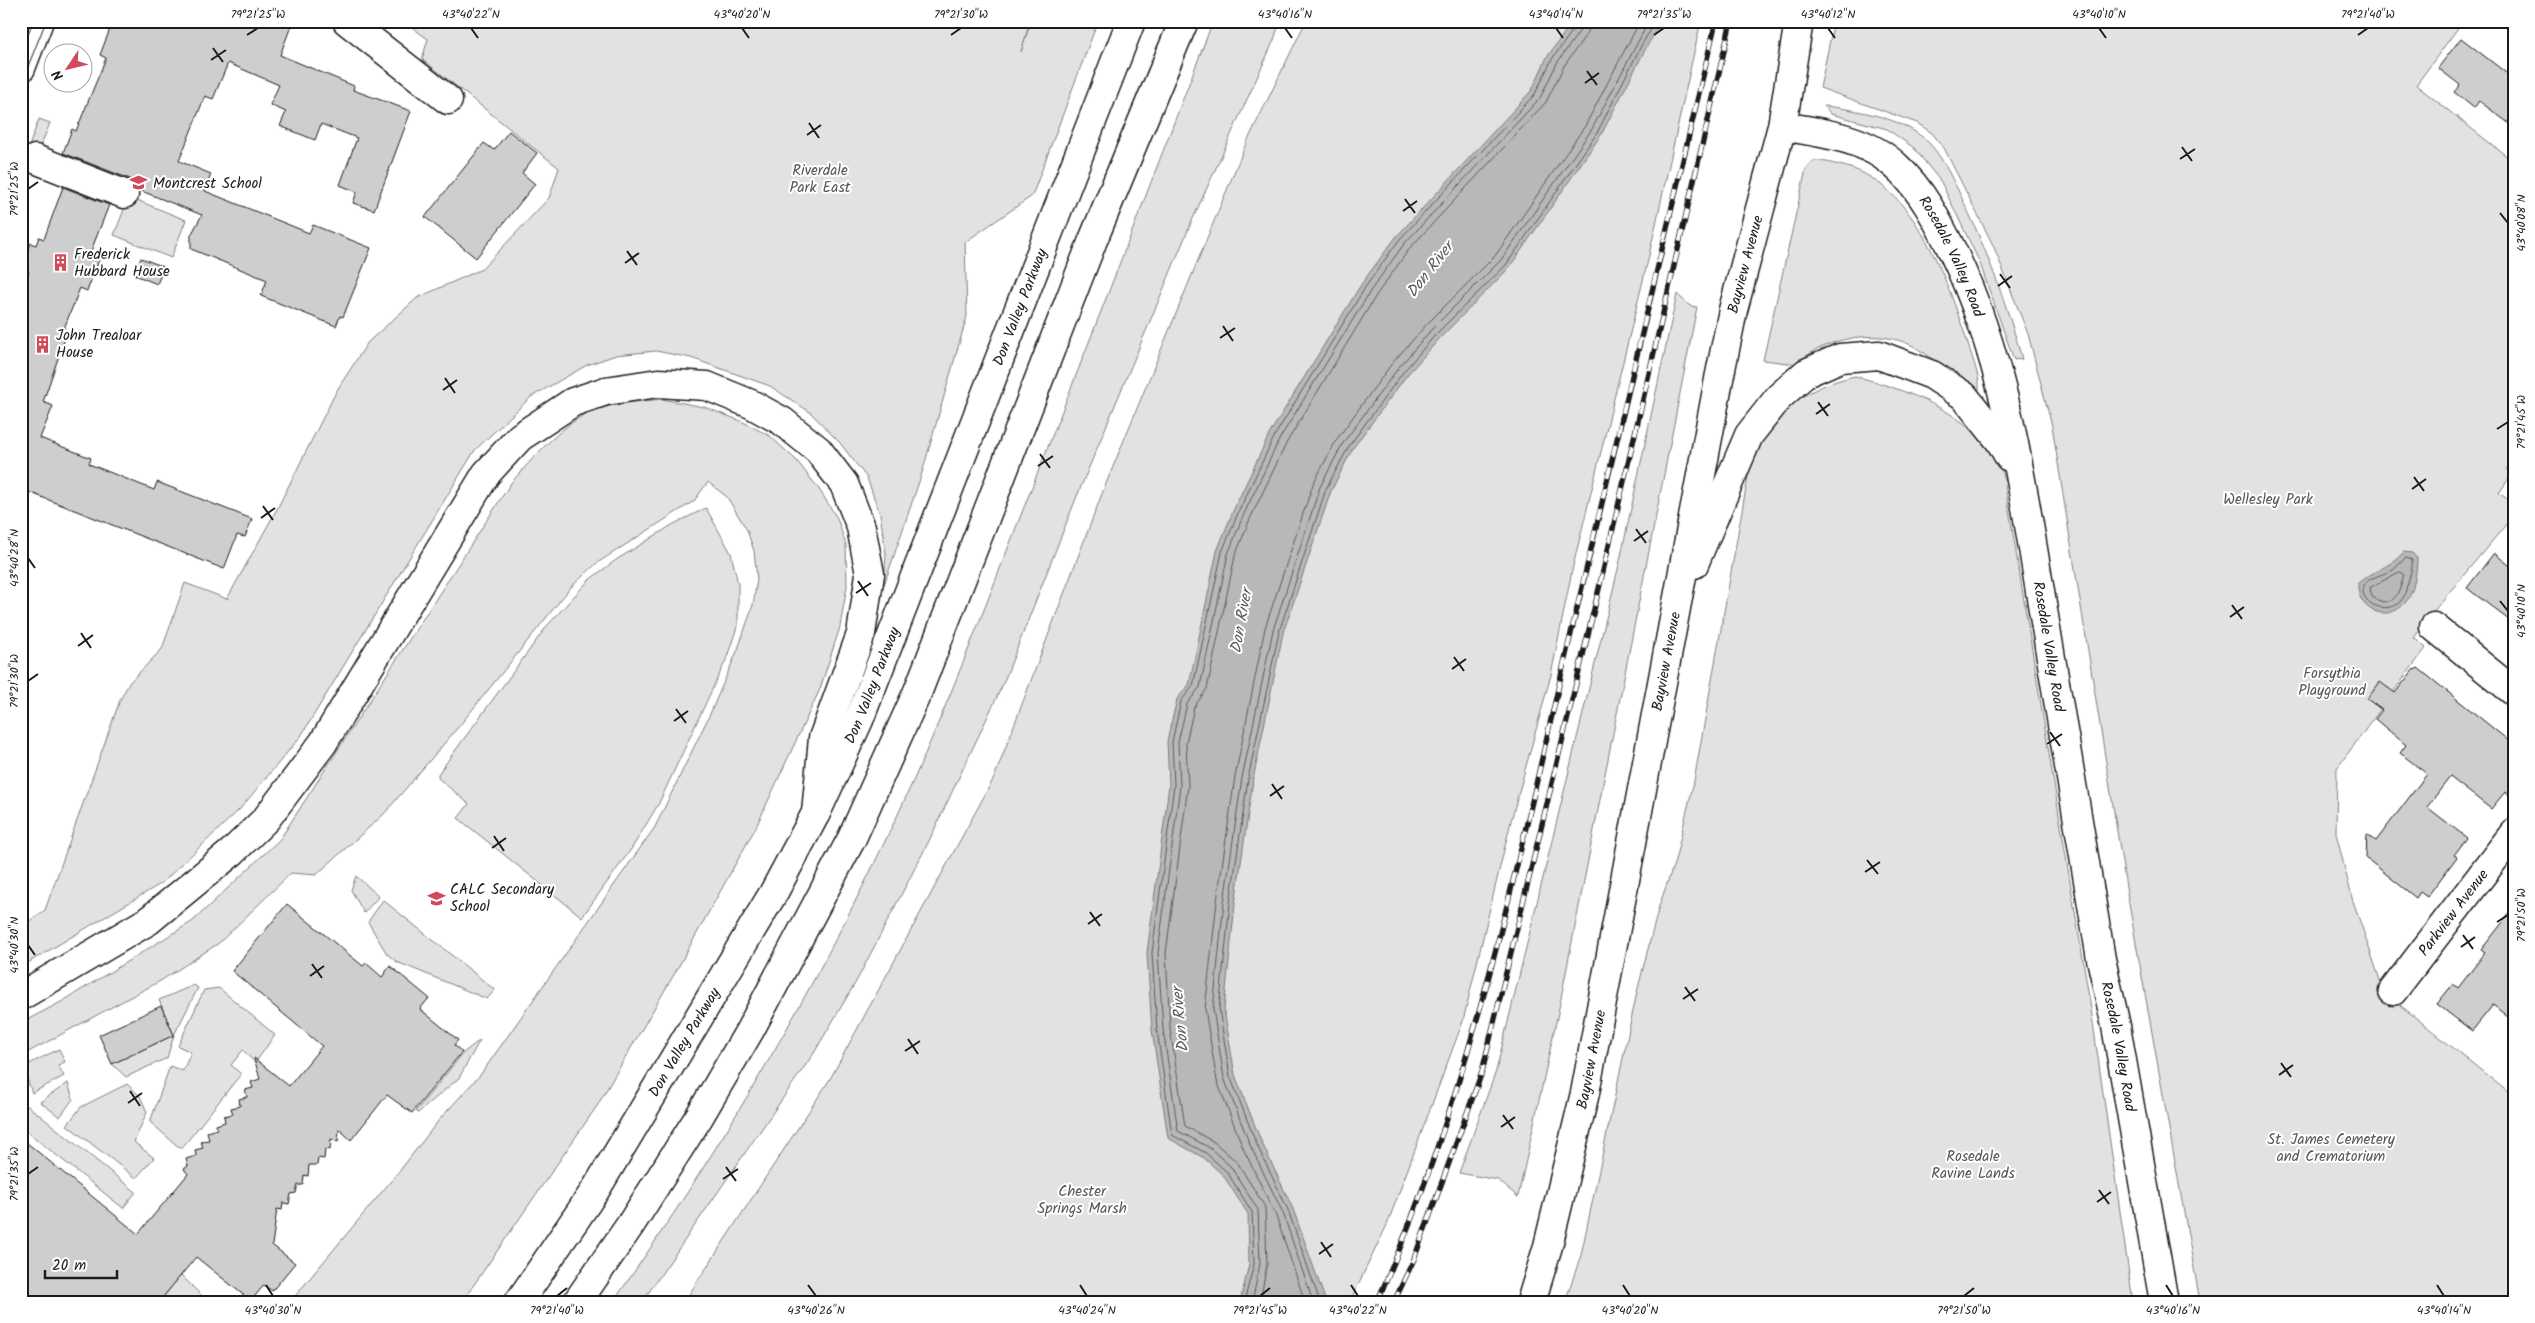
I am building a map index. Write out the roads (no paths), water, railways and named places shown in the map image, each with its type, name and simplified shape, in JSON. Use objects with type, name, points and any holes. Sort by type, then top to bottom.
[{"type":"main road","points":[[21,68],[39,21]]},
{"type":"main road","points":[[347,21],[448,100]]},
{"type":"main road","name":"Don Valley Parkway","points":[[518,1302],[596,1189],[774,892],[816,813],[862,711],[1131,21]]},
{"type":"main road","points":[[577,1302],[631,1224],[699,1117],[750,1030],[852,838],[918,691],[1093,240],[1184,21]]},
{"type":"main road","name":"Bayview Avenue","points":[[1530,1302],[1548,1246],[1585,1093],[1673,613],[1734,310],[1782,126],[1799,21]]},
{"type":"main road","name":"Rosedale Valley Road","points":[[1782,126],[1845,138],[1872,148],[1896,165],[1916,187],[1938,220],[1970,286],[1985,332],[2021,476],[2101,959],[2116,1026],[2164,1302]]},
{"type":"main road","points":[[35,159],[124,194]]},
{"type":"main road","points":[[1673,613],[1749,435],[1779,397],[1806,373],[1840,358],[1879,355],[1932,375],[1964,396],[2000,441],[2021,476]]},
{"type":"main road","points":[[21,996],[148,921],[232,852],[266,819],[324,743],[486,474],[520,437],[573,402],[606,391],[658,383],[708,386],[751,404],[782,421],[818,450],[844,484],[861,527],[870,574],[861,634],[823,738],[816,813]]},
{"type":"main road","points":[[2434,627],[2514,692]]},
{"type":"main road","name":"Parkview Avenue","points":[[2393,991],[2514,833]]},
{"type":"water","name":"Don River","points":[[1573,21],[1662,21],[1601,135],[1509,268],[1441,337],[1407,375],[1353,448],[1331,491],[1283,633],[1253,780],[1235,904],[1224,1009],[1235,1075],[1261,1141],[1293,1209],[1326,1302],[1237,1302],[1241,1298],[1249,1264],[1248,1214],[1223,1175],[1204,1158],[1168,1138],[1152,1030],[1147,953],[1169,785],[1167,741],[1177,699],[1189,685],[1217,551],[1233,511],[1270,433],[1362,283],[1396,237],[1532,90],[1547,57]]},
{"type":"water","points":[[2404,552],[2412,553],[2417,558],[2416,576],[2408,599],[2398,609],[2390,613],[2374,611],[2367,607],[2359,592],[2358,583],[2393,562]]},
{"type":"tram line","points":[[21,52],[33,21]]},
{"type":"tram line","points":[[21,84],[46,21]]},
{"type":"railway","points":[[1377,1302],[1408,1227],[1436,1150],[1484,994],[1505,915],[1716,21]]},
{"type":"railway","points":[[1394,1302],[1414,1259],[1482,1072],[1597,597],[1731,21]]},
{"type":"place","name":"Montcrest School","points":[[139,183]]},
{"type":"place","name":"Frederick Hubbard House","points":[[60,263]]},
{"type":"place","name":"John Trealoar House","points":[[42,344]]},
{"type":"place","name":"CALC Secondary School","points":[[436,898]]},
{"type":"park label","name":"Riverdale Park East","points":[[820,178]]},
{"type":"park label","name":"Wellesley Park","points":[[2268,499]]},
{"type":"park label","name":"Forsythia Playground","points":[[2332,682]]},
{"type":"park label","name":"St. James Cemetery and Crematorium","points":[[2331,1148]]},
{"type":"park label","name":"Rosedale Ravine Lands","points":[[1973,1164]]},
{"type":"park label","name":"Chester Springs Marsh","points":[[1082,1200]]}]
